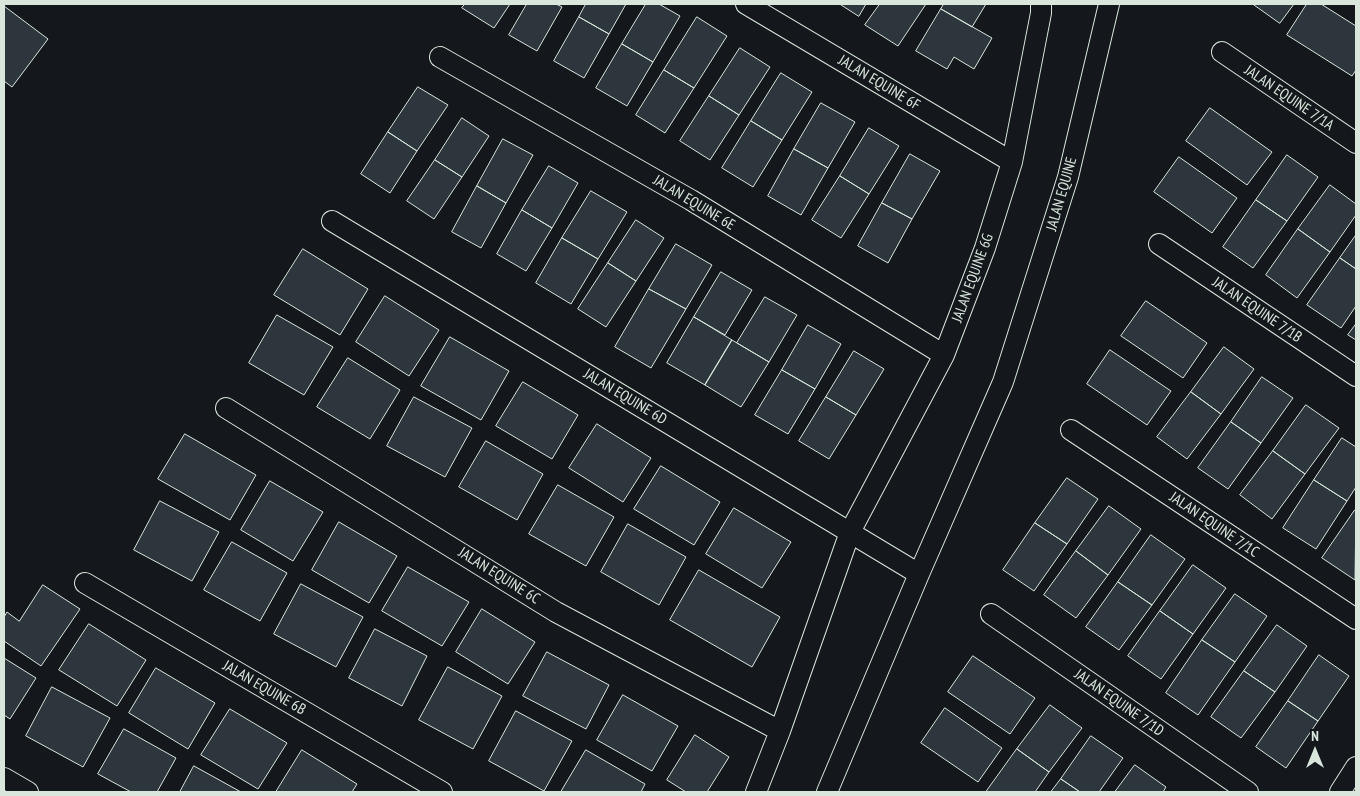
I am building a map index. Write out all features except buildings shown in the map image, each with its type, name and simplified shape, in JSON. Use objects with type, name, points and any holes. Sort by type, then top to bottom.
[{"type":"street","name":"JALAN EQUINE 6F","points":[[746,4],[1012,162]]},
{"type":"street","name":"JALAN EQUINE 6G","points":[[756,792],[780,731],[850,532],[944,356],[985,248],[1012,162],[1041,4]]},
{"type":"street","name":"JALAN EQUINE","points":[[827,792],[1003,382],[1068,178],[1109,4]]},
{"type":"street","name":"JALAN EQUINE 7/1A","points":[[1222,52],[1356,143]]},
{"type":"street","name":"JALAN EQUINE 6E","points":[[440,57],[691,200],[944,356]]},
{"type":"street","name":"JALAN EQUINE 6D","points":[[332,221],[919,574]]},
{"type":"street","name":"JALAN EQUINE 7/1B","points":[[1159,244],[1356,376]]},
{"type":"street","name":"JALAN EQUINE 6C","points":[[226,408],[556,612],[780,731]]},
{"type":"street","name":"JALAN EQUINE 7/1C","points":[[1071,430],[1356,619]]},
{"type":"street","name":"JALAN EQUINE 6B","points":[[85,583],[442,792]]},
{"type":"street","name":"JALAN EQUINE 7/1D","points":[[991,614],[1248,792]]},
{"type":"street","points":[[1340,792],[1356,767]]},
{"type":"street","points":[[4,778],[28,792]]}]
